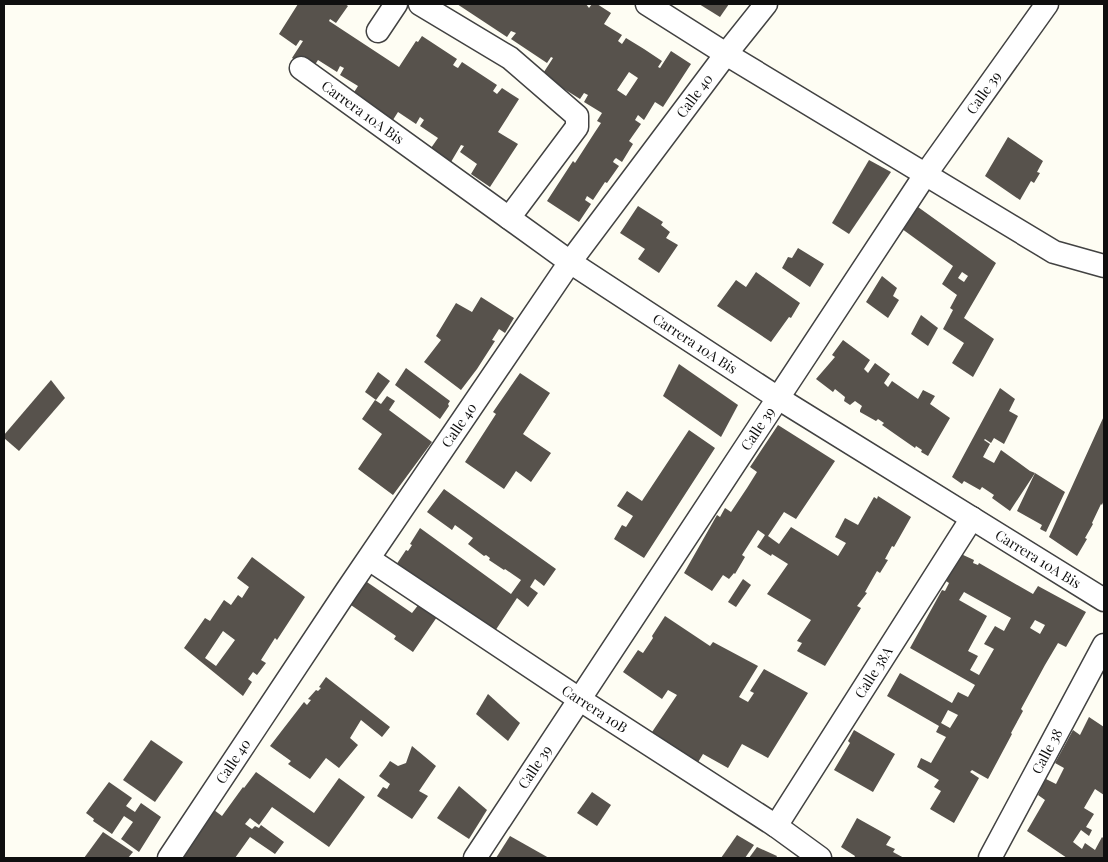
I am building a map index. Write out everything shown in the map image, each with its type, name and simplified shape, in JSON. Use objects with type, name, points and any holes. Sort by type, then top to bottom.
[{"type":"street","points":[[378,31],[396,4]]},
{"type":"street","points":[[420,4],[510,58],[577,116],[577,127],[508,218]]},
{"type":"street","points":[[647,4],[924,175],[1054,252],[1104,266]]},
{"type":"street","name":"Calle 40","points":[[169,858],[570,262],[726,54],[766,4]]},
{"type":"street","name":"Calle 39","points":[[475,858],[924,175],[1047,4]]},
{"type":"street","name":"Carrera 10A Bis","points":[[301,68],[570,262],[778,398],[1104,600]]},
{"type":"street","name":"Calle 38A","points":[[776,826],[972,518]]},
{"type":"street","name":"Carrera 10B","points":[[369,559],[579,700],[776,826],[818,858]]},
{"type":"street","name":"Calle 38","points":[[990,858],[1104,645]]},
{"type":"building","points":[[298,4],[345,4],[348,6],[336,23],[330,19],[329,21],[399,67],[416,41],[418,42],[422,36],[457,59],[453,65],[456,67],[458,68],[462,62],[497,85],[493,91],[497,94],[502,88],[519,99],[498,132],[518,144],[490,187],[471,174],[477,164],[460,152],[464,146],[461,145],[451,162],[431,148],[438,138],[420,126],[424,120],[420,117],[416,124],[398,112],[391,123],[351,97],[358,86],[340,75],[344,68],[340,66],[337,72],[318,60],[311,71],[292,58],[303,41],[300,40],[296,46],[279,34]]},
{"type":"building","points":[[457,4],[586,4],[589,8],[592,4],[597,4],[611,13],[604,24],[622,35],[618,41],[622,44],[626,38],[644,49],[662,61],[658,67],[660,68],[671,51],[691,64],[663,107],[655,102],[644,120],[638,115],[635,120],[641,124],[629,141],[633,144],[622,162],[616,158],[614,160],[613,162],[619,166],[593,200],[587,196],[585,200],[591,204],[579,222],[547,201],[601,123],[597,121],[602,113],[584,102],[588,95],[584,93],[580,99],[542,75],[553,58],[551,57],[547,63],[511,39],[516,33],[511,31],[507,37]],"holes":[[[629,72],[638,78],[626,96],[617,90]]]},
{"type":"building","points":[[699,4],[729,4],[720,17]]},
{"type":"building","points":[[1008,137],[1043,161],[1037,172],[1040,173],[1034,183],[1031,181],[1020,200],[985,176]]},
{"type":"building","points":[[869,160],[891,172],[849,234],[832,223]]},
{"type":"building","points":[[911,202],[996,263],[964,318],[994,339],[973,377],[952,363],[964,343],[943,329],[953,310],[950,308],[957,295],[942,284],[953,266],[898,226]],"holes":[[[962,272],[968,276],[964,282],[958,278]]]},
{"type":"building","points":[[638,206],[663,222],[661,225],[670,232],[666,238],[678,245],[659,273],[638,259],[645,249],[620,233]]},
{"type":"building","points":[[798,248],[824,264],[810,287],[782,268],[788,257],[792,258]]},
{"type":"building","points":[[756,272],[800,303],[791,318],[789,317],[771,342],[717,306],[736,280],[746,287]]},
{"type":"building","points":[[882,276],[897,288],[893,296],[899,300],[888,318],[866,302]]},
{"type":"building","points":[[481,297],[514,318],[505,333],[499,329],[492,340],[495,341],[461,390],[424,362],[441,340],[436,336],[456,303],[472,312]]},
{"type":"building","points":[[921,315],[938,328],[928,346],[911,334]]},
{"type":"building","points":[[843,340],[870,360],[864,369],[868,373],[875,363],[890,374],[884,383],[888,387],[892,381],[918,399],[923,390],[935,396],[930,404],[950,418],[928,456],[921,452],[922,450],[916,446],[915,448],[882,425],[884,423],[878,419],[876,421],[860,412],[862,406],[855,401],[850,405],[844,401],[845,397],[835,389],[833,392],[816,379],[835,357],[832,355]]},
{"type":"building","points":[[679,364],[738,405],[721,437],[663,396]]},
{"type":"building","points":[[406,368],[450,401],[449,406],[440,419],[395,385]]},
{"type":"building","points":[[378,372],[390,381],[376,400],[365,392]]},
{"type":"building","points":[[520,373],[550,393],[523,434],[551,453],[531,482],[516,471],[504,489],[465,462],[496,414],[493,412]]},
{"type":"building","points":[[51,380],[65,398],[19,451],[4,438],[4,435]]},
{"type":"building","points":[[1000,388],[1015,399],[1009,411],[1018,416],[1004,444],[994,438],[991,443],[984,440],[990,444],[983,457],[994,463],[1001,450],[1035,473],[1010,511],[992,498],[994,495],[982,487],[980,490],[964,481],[962,484],[952,477]]},
{"type":"building","points":[[387,396],[395,401],[389,410],[432,442],[393,495],[358,469],[382,434],[362,419],[375,400],[381,404]]},
{"type":"building","points":[[1104,416],[1104,500],[1085,538],[1087,539],[1077,556],[1049,537]]},
{"type":"building","points":[[778,425],[835,461],[796,519],[784,512],[768,536],[779,544],[791,527],[838,556],[846,543],[835,537],[845,518],[858,525],[874,497],[877,499],[878,496],[911,517],[894,547],[892,546],[885,559],[888,560],[880,573],[877,571],[865,592],[867,593],[857,606],[861,608],[825,666],[797,651],[802,643],[797,641],[811,620],[767,594],[788,564],[757,547],[765,535],[758,530],[742,555],[745,557],[735,574],[729,579],[723,575],[712,591],[684,573],[717,515],[720,517],[725,508],[731,512],[747,488],[757,472],[750,467]]},
{"type":"building","points":[[689,430],[715,448],[644,558],[614,539],[622,525],[626,527],[633,516],[617,506],[627,491],[642,501]]},
{"type":"building","points":[[1035,473],[1065,492],[1046,532],[1040,529],[1042,525],[1017,511]]},
{"type":"building","points":[[444,489],[556,569],[544,586],[535,579],[530,587],[538,593],[528,607],[517,598],[495,631],[409,574],[405,569],[396,565],[406,550],[408,551],[412,545],[410,544],[420,528],[511,594],[521,580],[468,544],[473,538],[455,525],[452,530],[427,512]]},
{"type":"building","points":[[961,554],[974,560],[973,563],[978,565],[979,563],[1033,594],[1038,586],[1086,612],[1066,647],[1058,643],[1045,665],[1021,709],[1023,711],[988,779],[972,770],[970,772],[979,778],[954,823],[930,809],[941,791],[934,787],[939,780],[917,767],[921,758],[931,763],[946,737],[936,732],[939,726],[887,696],[900,673],[952,703],[958,692],[968,697],[975,685],[910,648],[942,590],[945,591],[949,583],[946,581]],"holes":[[[964,592],[1011,618],[1004,631],[995,626],[984,644],[994,649],[979,675],[970,670],[978,656],[968,651],[987,616],[959,600]],[[1035,620],[1045,625],[1040,634],[1030,628]],[[948,710],[958,715],[950,728],[941,723]]]},
{"type":"building","points":[[252,557],[305,597],[277,640],[275,638],[261,660],[266,663],[257,675],[253,672],[248,679],[252,682],[243,696],[184,648],[205,618],[210,621],[224,600],[231,605],[238,595],[242,598],[249,587],[237,578]],"holes":[[[223,631],[235,640],[216,666],[205,658]]]},
{"type":"building","points":[[743,579],[751,585],[736,607],[728,602]]},
{"type":"building","points":[[364,580],[412,613],[419,604],[437,617],[413,652],[394,639],[396,636],[348,603]]},
{"type":"building","points":[[665,616],[710,646],[713,642],[758,666],[739,697],[748,702],[754,693],[750,691],[764,669],[808,693],[768,758],[742,744],[728,768],[703,754],[697,764],[650,735],[677,695],[668,690],[662,699],[623,672],[638,650],[643,653]]},
{"type":"building","points":[[326,677],[390,727],[382,737],[361,720],[350,738],[358,745],[339,768],[326,758],[310,779],[288,764],[291,761],[270,746],[304,702],[307,705],[311,700],[308,699],[316,690],[318,691],[321,688],[319,687]]},
{"type":"building","points":[[488,694],[520,723],[508,741],[476,714]]},
{"type":"building","points":[[1089,717],[1104,727],[1104,795],[1095,789],[1084,808],[1094,814],[1086,827],[1092,830],[1089,836],[1081,830],[1073,842],[1082,849],[1085,843],[1095,850],[1102,837],[1104,839],[1104,858],[1067,858],[1027,831],[1045,800],[1038,795],[1043,784],[1046,779],[1056,784],[1064,768],[1055,763],[1073,730],[1080,735]]},
{"type":"building","points":[[854,730],[895,754],[873,792],[834,770],[850,743],[848,741]]},
{"type":"building","points":[[151,740],[183,762],[155,802],[123,780]]},
{"type":"building","points":[[412,746],[436,766],[419,791],[428,796],[412,819],[377,796],[383,787],[387,789],[390,784],[379,776],[390,761],[398,766],[406,763]]},
{"type":"building","points":[[256,772],[314,813],[339,778],[365,797],[329,847],[272,807],[259,825],[250,818],[245,824],[252,829],[255,826],[259,828],[261,825],[284,842],[275,854],[250,837],[235,858],[180,858],[214,810],[222,816]]},
{"type":"building","points":[[109,782],[132,798],[126,806],[135,812],[141,803],[161,817],[139,852],[121,839],[133,822],[124,816],[112,834],[93,821],[94,819],[86,813]]},
{"type":"building","points":[[459,786],[487,810],[469,839],[437,818]]},
{"type":"building","points":[[592,792],[611,805],[597,826],[577,813]]},
{"type":"building","points":[[857,818],[891,837],[886,845],[895,849],[893,852],[904,858],[854,858],[855,856],[841,847]]},
{"type":"building","points":[[103,832],[133,852],[128,858],[84,858]]},
{"type":"building","points":[[737,835],[754,845],[745,858],[721,858]]},
{"type":"building","points":[[510,836],[549,858],[496,858]]},
{"type":"building","points":[[757,847],[777,856],[776,858],[749,858]]}]
